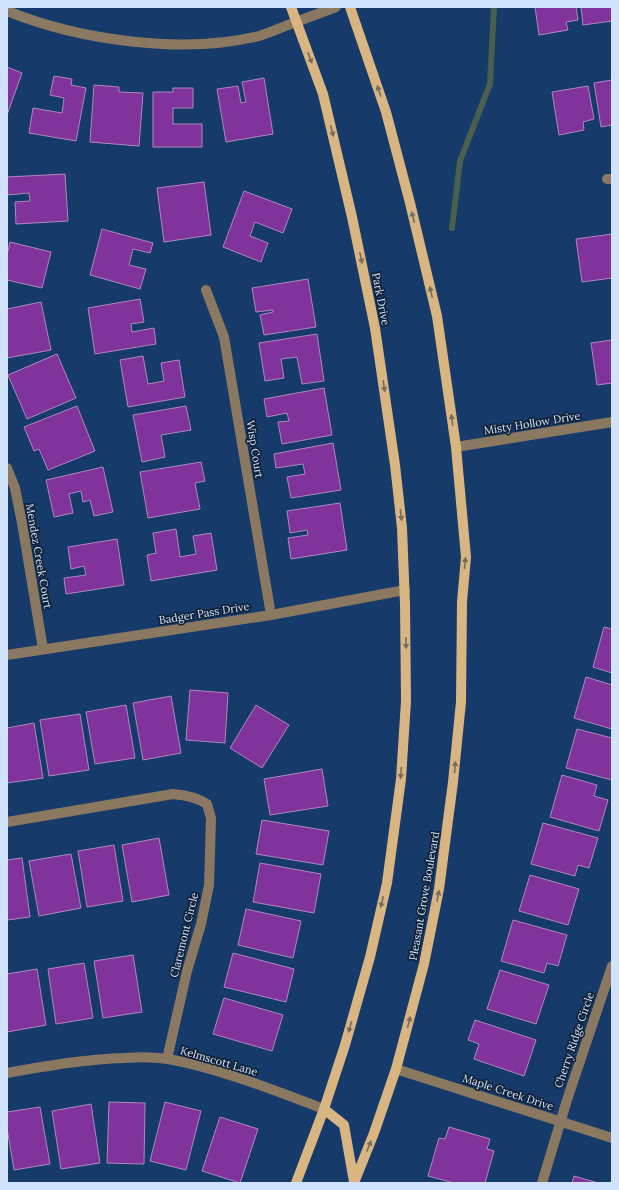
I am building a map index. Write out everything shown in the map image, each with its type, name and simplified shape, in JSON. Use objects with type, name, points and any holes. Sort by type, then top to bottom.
[{"type":"main road","name":"Park Drive","points":[[291,7],[323,94],[352,217],[375,328],[396,472],[402,528],[405,590],[406,709],[401,779],[386,883],[370,958],[345,1045],[324,1110]]},
{"type":"main road","points":[[350,7],[386,112],[437,316],[456,447]]},
{"type":"main road","name":"Pleasant Grove Boulevard","points":[[354,1183],[396,1069],[424,964],[439,888],[453,782],[461,702],[462,602],[466,557],[456,447]]},
{"type":"main road","points":[[296,1183],[324,1110],[344,1125],[354,1183]]},
{"type":"street","points":[[7,11],[22,17],[78,33],[146,43],[177,45],[253,37],[265,34],[336,7]]},
{"type":"street","name":"Wisp Court","points":[[206,290],[224,337],[271,615]]},
{"type":"street","name":"Misty Hollow Drive","points":[[456,447],[612,422]]},
{"type":"street","name":"Mendez Creek Court","points":[[7,468],[15,488],[22,523],[43,649]]},
{"type":"street","name":"Badger Pass Drive","points":[[7,655],[271,615],[405,590]]},
{"type":"street","name":"Claremont Circle","points":[[7,822],[173,794],[196,798],[207,804],[211,818],[209,885],[201,924],[187,971],[167,1059]]},
{"type":"street","name":"Cherry Ridge Circle","points":[[542,1183],[566,1100],[612,966]]},
{"type":"street","name":"Kelmscott Lane","points":[[7,1073],[64,1062],[106,1058],[139,1057],[167,1059],[208,1069],[324,1110]]},
{"type":"street","name":"Maple Creek Drive","points":[[396,1069],[612,1138]]},
{"type":"building","points":[[535,7],[576,7],[578,20],[566,22],[568,30],[539,35]]},
{"type":"building","points":[[581,7],[612,7],[612,21],[583,25]]},
{"type":"building","points":[[7,67],[22,73],[7,115]]},
{"type":"building","points":[[54,76],[72,79],[71,85],[86,88],[76,141],[29,133],[33,108],[62,113],[64,98],[50,95]]},
{"type":"building","points":[[264,78],[273,134],[226,142],[217,89],[238,86],[241,103],[246,102],[242,82]]},
{"type":"building","points":[[612,80],[612,125],[601,127],[594,83]]},
{"type":"building","points":[[94,85],[119,87],[119,92],[143,93],[139,146],[90,142]]},
{"type":"building","points":[[588,86],[594,119],[583,122],[584,130],[559,135],[552,92]]},
{"type":"building","points":[[173,88],[193,88],[193,108],[173,108],[173,124],[202,124],[202,147],[153,147],[153,92],[173,92]]},
{"type":"building","points":[[65,174],[68,221],[16,224],[15,202],[30,201],[29,193],[7,195],[7,177]]},
{"type":"building","points":[[204,182],[211,235],[164,242],[157,188]]},
{"type":"building","points":[[244,191],[292,209],[283,233],[255,222],[250,236],[268,243],[261,262],[223,247]]},
{"type":"building","points":[[102,229],[153,243],[150,253],[133,249],[129,265],[146,269],[140,289],[90,275]]},
{"type":"building","points":[[612,234],[612,278],[582,282],[576,239]]},
{"type":"building","points":[[10,242],[51,252],[42,288],[7,280],[7,255]]},
{"type":"building","points":[[308,279],[316,327],[264,335],[260,315],[273,312],[273,310],[256,312],[252,288]]},
{"type":"building","points":[[140,299],[144,322],[131,324],[132,332],[154,328],[156,344],[95,354],[88,308]]},
{"type":"building","points":[[41,302],[51,350],[7,358],[7,309]]},
{"type":"building","points":[[317,334],[324,381],[302,384],[297,357],[281,359],[284,378],[265,381],[259,343]]},
{"type":"building","points":[[612,340],[612,383],[597,385],[591,343]]},
{"type":"building","points":[[57,354],[76,398],[27,419],[8,375]]},
{"type":"building","points":[[143,356],[148,384],[164,381],[161,363],[179,360],[185,397],[128,407],[120,360]]},
{"type":"building","points":[[324,388],[332,435],[282,444],[278,422],[289,421],[287,413],[267,417],[264,399]]},
{"type":"building","points":[[77,406],[95,451],[48,470],[39,449],[34,451],[24,427]]},
{"type":"building","points":[[186,406],[191,430],[161,435],[165,457],[142,462],[133,415]]},
{"type":"building","points":[[333,443],[341,490],[291,498],[287,477],[305,474],[303,464],[276,468],[274,454]]},
{"type":"building","points":[[201,462],[205,481],[195,483],[200,509],[148,518],[140,472]]},
{"type":"building","points":[[103,467],[113,512],[94,516],[90,500],[83,502],[81,491],[69,494],[73,513],[54,517],[46,480]]},
{"type":"building","points":[[340,503],[347,550],[291,559],[288,538],[308,535],[307,530],[290,533],[287,511]]},
{"type":"building","points":[[176,529],[180,557],[196,554],[193,536],[211,533],[217,570],[151,581],[147,555],[156,553],[153,533]]},
{"type":"building","points":[[117,539],[124,585],[66,594],[64,578],[86,575],[84,566],[71,569],[68,547]]},
{"type":"building","points":[[604,627],[612,629],[612,673],[593,667]]},
{"type":"building","points":[[586,677],[612,685],[612,729],[574,718]]},
{"type":"building","points":[[190,690],[228,693],[225,743],[186,740]]},
{"type":"building","points":[[171,696],[181,753],[143,760],[133,703]]},
{"type":"building","points":[[126,705],[135,758],[95,764],[86,712]]},
{"type":"building","points":[[256,705],[289,725],[262,768],[230,748]]},
{"type":"building","points":[[80,714],[89,770],[49,776],[40,720]]},
{"type":"building","points":[[34,723],[43,778],[7,783],[7,728]]},
{"type":"building","points":[[577,729],[612,738],[612,780],[566,768]]},
{"type":"building","points":[[322,769],[328,806],[270,815],[264,779]]},
{"type":"building","points":[[562,775],[597,785],[594,796],[608,800],[599,831],[550,817]]},
{"type":"building","points":[[262,820],[329,831],[323,865],[256,854]]},
{"type":"building","points":[[543,823],[598,838],[589,868],[578,865],[575,876],[531,864]]},
{"type":"building","points":[[159,838],[169,895],[132,902],[122,845]]},
{"type":"building","points":[[114,845],[123,901],[87,907],[78,851]]},
{"type":"building","points":[[71,854],[81,908],[39,916],[29,861]]},
{"type":"building","points":[[22,858],[30,917],[7,920],[7,860]]},
{"type":"building","points":[[260,863],[321,874],[314,913],[253,902]]},
{"type":"building","points":[[530,875],[579,889],[568,925],[519,911]]},
{"type":"building","points":[[246,909],[301,921],[293,958],[238,945]]},
{"type":"building","points":[[513,920],[567,935],[558,966],[547,963],[544,973],[501,961]]},
{"type":"building","points":[[233,953],[294,969],[286,1002],[224,987]]},
{"type":"building","points":[[133,955],[142,1012],[103,1018],[94,961]]},
{"type":"building","points":[[84,963],[93,1018],[56,1024],[48,969]]},
{"type":"building","points":[[37,969],[46,1025],[7,1032],[7,974]]},
{"type":"building","points":[[500,970],[549,985],[536,1024],[487,1009]]},
{"type":"building","points":[[224,998],[283,1015],[272,1051],[213,1034]]},
{"type":"building","points":[[475,1020],[536,1040],[524,1076],[474,1059],[479,1044],[468,1040]]},
{"type":"building","points":[[109,1102],[145,1103],[144,1164],[107,1163]]},
{"type":"building","points":[[165,1102],[201,1111],[186,1170],[150,1161]]},
{"type":"building","points":[[91,1104],[100,1163],[61,1169],[52,1111]]},
{"type":"building","points":[[40,1107],[50,1164],[14,1170],[7,1128],[7,1112]]},
{"type":"building","points":[[220,1117],[258,1129],[240,1183],[202,1171]]},
{"type":"building","points":[[449,1127],[490,1139],[487,1149],[494,1151],[485,1183],[454,1183],[428,1176],[439,1138],[445,1139]]},
{"type":"building","points":[[574,1176],[598,1183],[572,1183]]},
{"type":"waterway","points":[[452,228],[460,161],[490,84],[494,7]]}]
